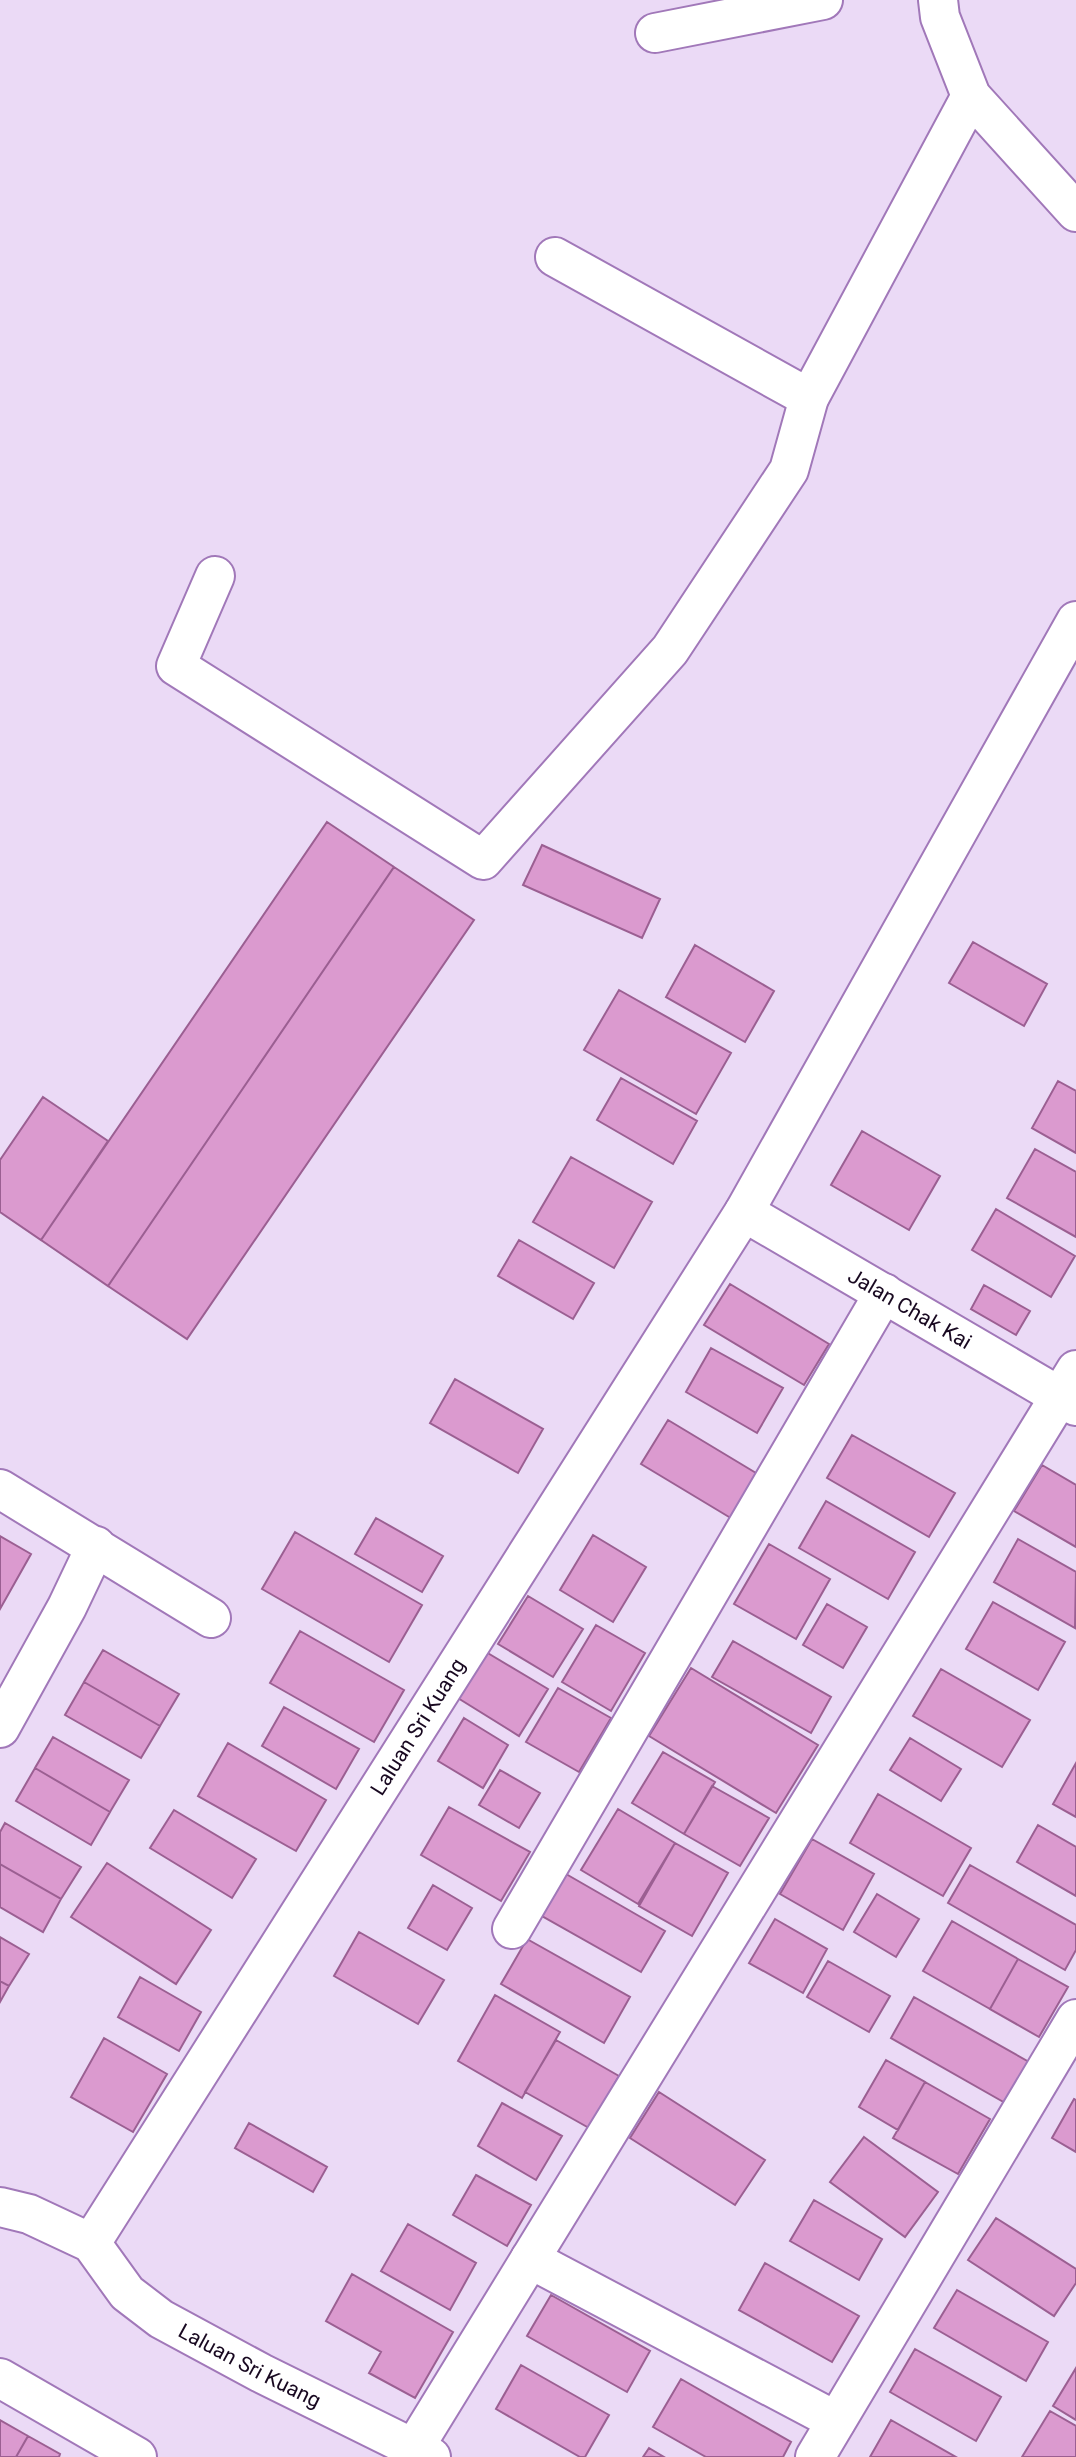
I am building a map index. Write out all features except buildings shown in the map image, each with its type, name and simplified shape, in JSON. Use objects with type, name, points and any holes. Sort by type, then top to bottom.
[{"type":"street","points":[[655,33],[823,0]]},
{"type":"street","points":[[938,0],[940,18],[971,96],[1076,212]]},
{"type":"street","points":[[215,576],[176,666],[483,860],[670,650],[789,470],[809,398],[971,96]]},
{"type":"street","points":[[555,257],[809,398]]},
{"type":"street","name":"Laluan Sri Kuang","points":[[91,2243],[744,1212],[1076,621]]},
{"type":"street","name":"Jalan Chak Kai","points":[[744,1212],[884,1293],[1071,1391]]},
{"type":"street","points":[[512,1929],[884,1293]]},
{"type":"street","points":[[423,2452],[530,2259],[1071,1391]]},
{"type":"street","points":[[0,1489],[211,1618]]},
{"type":"street","points":[[0,1728],[67,1607],[96,1546]]},
{"type":"street","points":[[815,2457],[1076,2019]]},
{"type":"street","name":"Laluan Sri Kuang","points":[[0,2207],[29,2214],[91,2243],[127,2293],[161,2319],[423,2452]]},
{"type":"street","points":[[530,2259],[836,2421]]},
{"type":"street","points":[[0,2378],[137,2457]]}]
